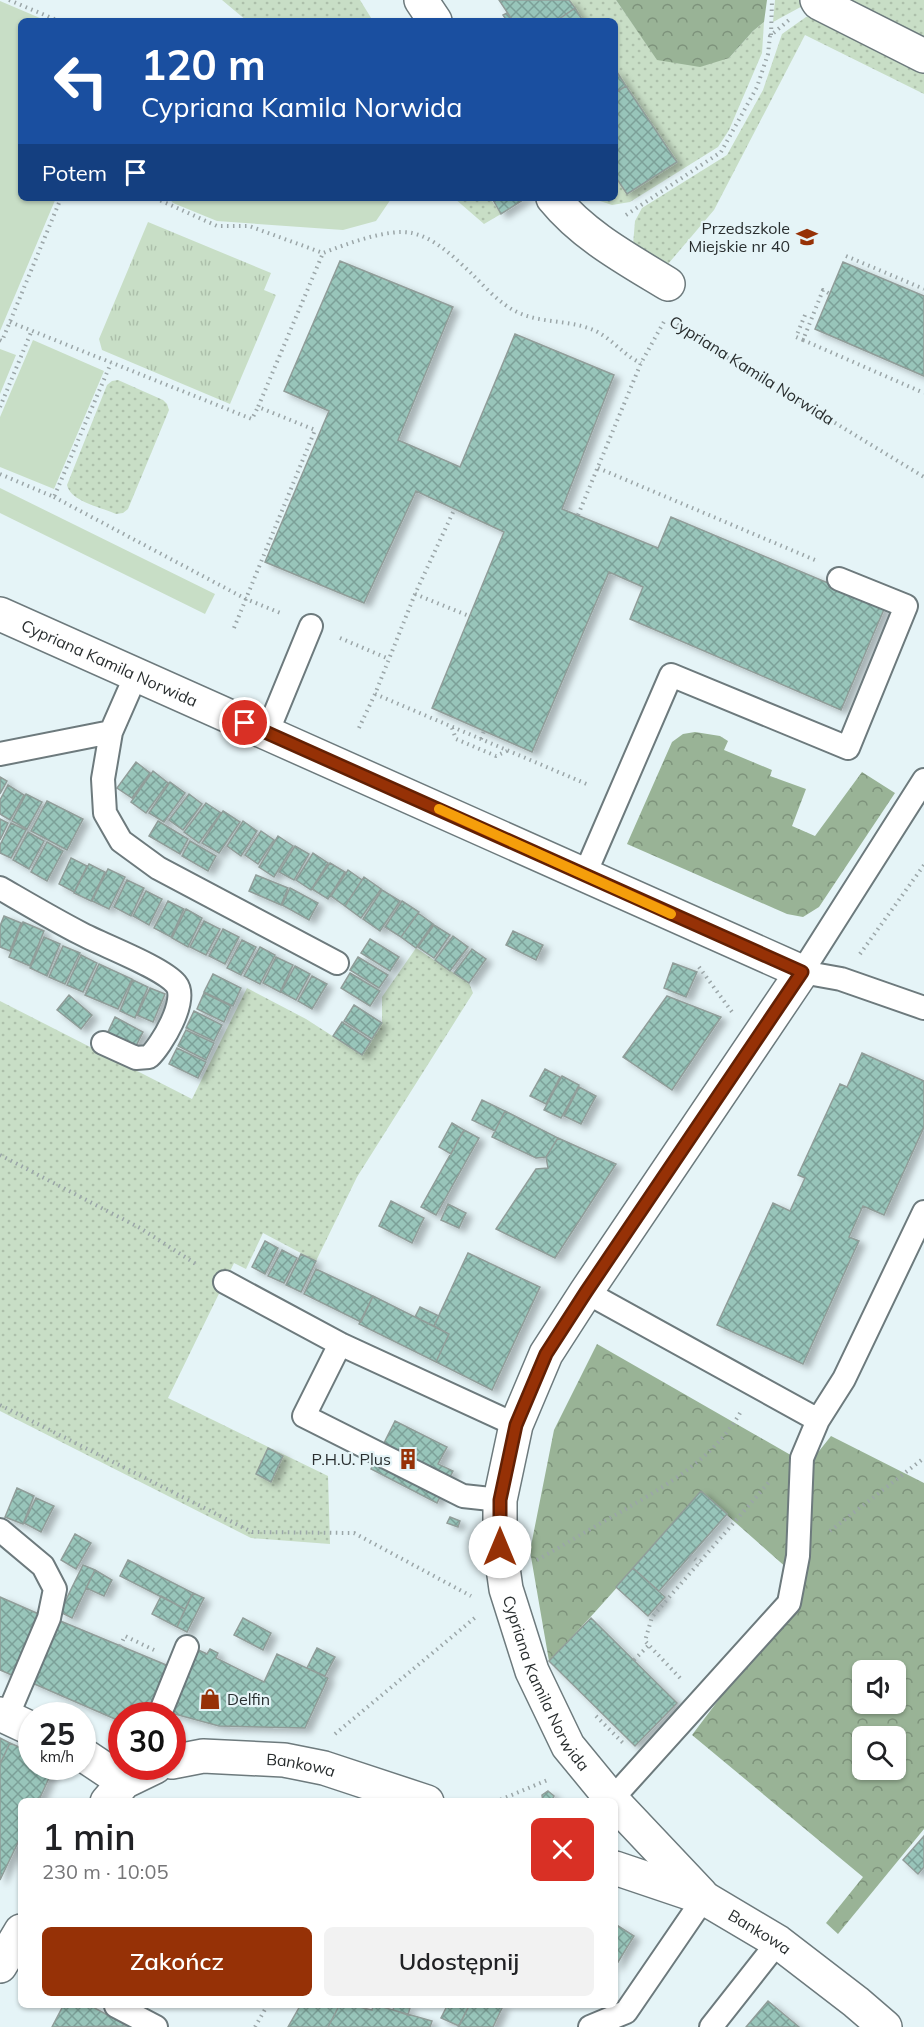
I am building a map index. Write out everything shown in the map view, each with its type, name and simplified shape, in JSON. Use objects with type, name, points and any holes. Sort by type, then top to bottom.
[{"type":"street","points":[[421,0],[433,18]]},
{"type":"street","points":[[818,2],[924,56]]},
{"type":"street","points":[[555,201],[664,297]]},
{"type":"street","name":"Cypriana Kamila Norwida","points":[[0,614],[802,972],[546,1354],[516,1425],[500,1500],[498,1598],[568,1746],[611,1798]]},
{"type":"street","name":"Bankowa","points":[[186,1759],[203,1756],[284,1760],[324,1768],[415,1798]]},
{"type":"street","points":[[96,1770],[116,1792],[135,1780]]},
{"type":"street","name":"Cypriana Kamila Norwida","points":[[618,1805],[704,1898]]},
{"type":"street","name":"Bankowa","points":[[618,1869],[704,1898],[778,1942],[885,2027]]},
{"type":"lane","points":[[585,874],[671,675],[848,748],[906,606],[839,579]]},
{"type":"lane","points":[[267,733],[311,626]]},
{"type":"lane","points":[[136,675],[111,732],[103,779],[105,813],[121,841],[158,868],[337,963]]},
{"type":"lane","points":[[0,754],[111,732]]},
{"type":"lane","points":[[924,780],[802,972],[842,979],[924,1008]]},
{"type":"lane","points":[[0,888],[80,934],[162,973],[177,985],[180,995],[178,1007],[159,1048],[149,1057],[136,1058],[103,1042]]},
{"type":"lane","points":[[617,1798],[789,1603],[798,1556],[802,1458],[818,1420],[844,1379],[924,1212]]},
{"type":"lane","points":[[225,1282],[340,1344],[516,1425]]},
{"type":"lane","points":[[586,1292],[818,1420]]},
{"type":"lane","points":[[340,1344],[304,1416],[462,1496],[500,1500]]},
{"type":"lane","points":[[0,1530],[43,1566],[56,1589],[49,1618],[13,1720]]},
{"type":"lane","points":[[165,1702],[184,1654]]},
{"type":"lane","points":[[590,2027],[626,2012],[704,1898]]},
{"type":"lane","points":[[711,2027],[778,1942]]},
{"type":"lane","points":[[120,2008],[156,2027]]},
{"type":"path","points":[[9,0],[52,18]]},
{"type":"path","points":[[598,241],[616,221],[721,152],[757,87],[768,54],[772,0]]},
{"type":"path","points":[[771,36],[793,16],[818,2]]},
{"type":"path","points":[[0,340],[2,341],[60,201]]},
{"type":"path","points":[[162,201],[217,226],[249,226],[323,253],[352,242],[378,236],[411,233],[436,243],[516,312],[543,321],[590,328],[641,363]]},
{"type":"path","points":[[10,322],[252,419],[323,253]]},
{"type":"path","points":[[846,256],[924,289]]},
{"type":"path","points":[[803,340],[823,290],[830,294]]},
{"type":"path","name":"Cypriana Kamila Norwida","points":[[664,297],[667,317],[712,348],[924,477]]},
{"type":"path","points":[[805,315],[796,337],[924,393]]},
{"type":"path","points":[[578,515],[641,363],[667,317]]},
{"type":"path","points":[[0,407],[32,330]]},
{"type":"path","points":[[54,497],[111,363]]},
{"type":"path","points":[[234,628],[315,430],[258,407]]},
{"type":"path","points":[[598,468],[834,567],[839,579]]},
{"type":"path","points":[[0,474],[54,497],[246,599]]},
{"type":"path","points":[[359,728],[415,594],[455,508]]},
{"type":"path","points":[[415,594],[469,616]]},
{"type":"path","points":[[365,649],[388,660]]},
{"type":"path","points":[[375,694],[618,797]]},
{"type":"path","points":[[452,727],[456,739],[496,756],[507,750]]},
{"type":"path","points":[[481,739],[484,731]]},
{"type":"path","points":[[842,979],[924,865]]},
{"type":"path","points":[[697,964],[732,1012]]},
{"type":"path","points":[[0,1155],[140,1228],[225,1282]]},
{"type":"path","points":[[536,1561],[674,1481],[733,1426],[755,1386]]},
{"type":"path","points":[[0,1405],[252,1532],[354,1533],[498,1598],[336,1731],[324,1768]]},
{"type":"path","points":[[681,1688],[680,1678],[645,1641],[652,1617],[774,1476],[802,1458]]},
{"type":"path","points":[[798,1556],[924,1458]]},
{"type":"path","points":[[690,1555],[700,1563]]},
{"type":"path","points":[[120,1646],[125,1636],[184,1654]]},
{"type":"path","points":[[634,1660],[648,1646]]},
{"type":"path","points":[[601,1720],[629,1749]]},
{"type":"path","points":[[504,1798],[553,1777]]},
{"type":"path","points":[[255,2027],[266,2008]]},
{"type":"green space","points":[[222,0],[360,0],[371,18],[243,18]]},
{"type":"green space","points":[[569,0],[616,0],[657,59],[729,58],[764,22],[762,53],[729,130],[718,147],[630,202],[612,205],[600,201],[618,201],[618,180],[628,194],[677,161],[618,73],[618,18],[581,18]]},
{"type":"green space","points":[[616,0],[767,0],[764,22],[729,58],[700,67],[657,60]]},
{"type":"green space","points":[[775,0],[805,0],[808,3],[773,22]]},
{"type":"green space","points":[[829,0],[924,0],[924,49]]},
{"type":"green space","points":[[0,1],[40,18],[18,18],[18,201],[55,201],[0,331]]},
{"type":"green space","points":[[817,14],[924,65],[924,94],[805,35],[714,210],[668,264],[633,245],[635,221],[642,208],[727,155],[763,90],[782,34],[806,17]]},
{"type":"green space","points":[[171,201],[390,201],[376,221],[343,230],[217,221]]},
{"type":"green space","points":[[457,201],[492,201],[501,214],[484,224]]},
{"type":"green space","points":[[148,222],[271,273],[264,290],[276,295],[230,404],[102,350],[99,339]]},
{"type":"green space","points":[[33,340],[104,371],[54,489],[0,467],[0,417]]},
{"type":"green space","points":[[0,349],[16,355],[0,394]]},
{"type":"green space","points":[[118,380],[163,400],[169,410],[128,509],[116,514],[80,500],[74,496],[67,485],[107,385]]},
{"type":"green space","points":[[0,488],[215,594],[205,614],[0,513]]},
{"type":"green space","points":[[695,732],[720,736],[728,741],[724,750],[772,770],[770,776],[806,789],[792,826],[815,836],[862,772],[895,793],[819,907],[803,917],[787,914],[627,844],[672,742],[683,734]]},
{"type":"green space","points":[[416,948],[469,983],[473,993],[357,1177],[316,1261],[263,1233],[246,1269],[234,1263],[168,1398],[328,1476],[330,1544],[251,1538],[0,1411],[0,1001],[192,1099],[247,988],[306,1019],[362,1055],[382,1023],[382,997]]},
{"type":"green space","points":[[597,1344],[808,1465],[831,1436],[924,1483],[924,1829],[838,1934],[826,1923],[863,1877],[692,1735],[797,1596],[797,1577],[701,1492],[549,1661],[530,1551],[554,1430]]},
{"type":"building","points":[[499,0],[569,0],[575,8],[560,18],[511,18]]},
{"type":"building","points":[[575,8],[581,18],[560,18]]},
{"type":"building","points":[[618,74],[626,86],[618,91]]},
{"type":"building","points":[[626,86],[677,162],[627,194],[618,180],[618,91]]},
{"type":"building","points":[[494,201],[521,201],[501,214]]},
{"type":"building","points":[[340,261],[453,307],[398,440],[460,467],[515,334],[614,375],[562,509],[658,548],[671,517],[885,607],[841,710],[630,619],[643,587],[609,572],[532,752],[432,708],[504,532],[416,491],[364,603],[265,562],[329,411],[284,391]]},
{"type":"building","points":[[843,262],[924,296],[924,376],[815,329]]},
{"type":"building","points":[[136,762],[150,773],[132,798],[117,788]]},
{"type":"building","points":[[153,771],[168,783],[146,813],[131,802]]},
{"type":"building","points":[[0,777],[7,781],[0,794]]},
{"type":"building","points":[[170,782],[185,793],[164,822],[149,813]]},
{"type":"building","points":[[8,785],[24,795],[10,820],[0,814],[0,800]]},
{"type":"building","points":[[26,794],[42,802],[27,829],[12,821]]},
{"type":"building","points":[[189,794],[202,804],[183,830],[169,820]]},
{"type":"building","points":[[47,801],[83,819],[67,850],[31,831]]},
{"type":"building","points":[[206,803],[221,813],[199,843],[184,832]]},
{"type":"building","points":[[223,811],[240,822],[219,853],[202,843]]},
{"type":"building","points":[[0,819],[8,823],[0,840]]},
{"type":"building","points":[[158,821],[188,839],[180,854],[149,836]]},
{"type":"building","points":[[243,821],[257,831],[241,856],[227,846]]},
{"type":"building","points":[[11,823],[26,830],[11,858],[0,853],[0,845]]},
{"type":"building","points":[[261,831],[274,840],[258,864],[245,855]]},
{"type":"building","points":[[28,832],[44,841],[29,869],[13,860]]},
{"type":"building","points":[[278,836],[293,846],[274,877],[259,867]]},
{"type":"building","points":[[190,841],[216,856],[208,871],[182,856]]},
{"type":"building","points":[[47,842],[63,851],[47,881],[31,872]]},
{"type":"building","points":[[295,846],[309,854],[294,880],[279,872]]},
{"type":"building","points":[[313,853],[328,863],[311,890],[296,880]]},
{"type":"building","points":[[71,858],[87,866],[74,892],[59,884]]},
{"type":"building","points":[[330,863],[345,872],[328,899],[312,889]]},
{"type":"building","points":[[89,864],[105,872],[91,901],[74,893]]},
{"type":"building","points":[[108,869],[125,877],[109,909],[92,901]]},
{"type":"building","points":[[348,870],[362,880],[345,906],[331,896]]},
{"type":"building","points":[[256,875],[288,888],[281,905],[249,891]]},
{"type":"building","points":[[364,877],[381,889],[361,918],[345,906]]},
{"type":"building","points":[[127,880],[144,888],[131,916],[114,907]]},
{"type":"building","points":[[290,888],[318,903],[309,920],[282,905]]},
{"type":"building","points":[[382,890],[400,901],[380,931],[363,919]]},
{"type":"building","points":[[146,891],[162,899],[149,925],[133,916]]},
{"type":"building","points":[[168,901],[184,909],[171,937],[154,928]]},
{"type":"building","points":[[402,901],[419,912],[401,937],[385,927]]},
{"type":"building","points":[[186,909],[202,918],[188,947],[172,938]]},
{"type":"building","points":[[418,913],[433,924],[416,948],[401,937]]},
{"type":"building","points":[[4,916],[21,923],[10,951],[0,947],[0,926]]},
{"type":"building","points":[[204,921],[220,929],[206,955],[190,947]]},
{"type":"building","points":[[23,922],[44,931],[30,966],[9,957]]},
{"type":"building","points":[[434,925],[450,935],[434,958],[418,947]]},
{"type":"building","points":[[223,929],[239,937],[225,964],[209,956]]},
{"type":"building","points":[[513,931],[543,945],[536,960],[506,945]]},
{"type":"building","points":[[453,936],[468,947],[450,971],[435,960]]},
{"type":"building","points":[[44,937],[60,944],[47,976],[30,968]]},
{"type":"building","points":[[370,939],[399,957],[390,971],[361,953]]},
{"type":"building","points":[[242,940],[256,947],[241,975],[227,968]]},
{"type":"building","points":[[63,946],[80,953],[65,984],[49,977]]},
{"type":"building","points":[[260,947],[275,955],[260,984],[244,976]]},
{"type":"building","points":[[472,949],[486,959],[469,983],[454,973]]},
{"type":"building","points":[[81,955],[97,963],[83,992],[67,985]]},
{"type":"building","points":[[276,957],[293,965],[280,992],[263,983]]},
{"type":"building","points":[[358,957],[388,975],[379,988],[350,970]]},
{"type":"building","points":[[673,963],[697,972],[686,997],[664,988]]},
{"type":"building","points":[[99,964],[132,979],[118,1009],[85,995]]},
{"type":"building","points":[[295,966],[310,974],[296,1000],[281,992]]},
{"type":"building","points":[[350,973],[380,991],[370,1006],[341,988]]},
{"type":"building","points":[[213,974],[241,988],[233,1006],[204,992]]},
{"type":"building","points":[[312,976],[327,984],[312,1009],[298,1001]]},
{"type":"building","points":[[133,980],[148,987],[135,1018],[120,1011]]},
{"type":"building","points":[[150,988],[165,994],[153,1022],[137,1015]]},
{"type":"building","points":[[204,993],[231,1006],[224,1022],[197,1009]]},
{"type":"building","points":[[69,995],[92,1015],[81,1029],[57,1010]]},
{"type":"building","points":[[667,996],[721,1017],[672,1090],[623,1057]]},
{"type":"building","points":[[354,1005],[382,1023],[372,1039],[344,1021]]},
{"type":"building","points":[[194,1011],[222,1025],[214,1041],[186,1028]]},
{"type":"building","points":[[115,1017],[143,1032],[135,1048],[107,1034]]},
{"type":"building","points":[[342,1022],[371,1041],[362,1055],[333,1036]]},
{"type":"building","points":[[186,1030],[214,1043],[206,1060],[178,1046]]},
{"type":"building","points":[[177,1048],[206,1062],[198,1078],[169,1064]]},
{"type":"building","points":[[862,1053],[924,1081],[924,1127],[884,1215],[863,1206],[849,1237],[859,1241],[803,1364],[717,1325],[773,1203],[790,1211],[805,1178],[798,1175],[840,1084],[847,1087]]},
{"type":"building","points":[[545,1069],[560,1077],[546,1104],[530,1096]]},
{"type":"building","points":[[562,1076],[579,1085],[561,1118],[544,1110]]},
{"type":"building","points":[[579,1087],[596,1096],[581,1124],[564,1116]]},
{"type":"building","points":[[482,1100],[505,1111],[495,1131],[472,1120]]},
{"type":"building","points":[[505,1111],[558,1138],[546,1157],[536,1158],[492,1137]]},
{"type":"building","points":[[452,1123],[464,1130],[451,1154],[439,1147]]},
{"type":"building","points":[[464,1130],[479,1138],[436,1215],[421,1207]]},
{"type":"building","points":[[558,1138],[616,1164],[555,1258],[496,1229],[536,1169],[548,1168],[546,1157]]},
{"type":"building","points":[[391,1201],[424,1218],[412,1243],[379,1226]]},
{"type":"building","points":[[448,1204],[466,1213],[459,1228],[441,1220]]},
{"type":"building","points":[[265,1241],[278,1248],[265,1274],[252,1267]]},
{"type":"building","points":[[282,1250],[297,1258],[284,1283],[268,1276]]},
{"type":"building","points":[[468,1253],[540,1287],[492,1390],[436,1362],[449,1334],[434,1326]]},
{"type":"building","points":[[301,1254],[316,1261],[301,1292],[286,1285]]},
{"type":"building","points":[[316,1269],[373,1296],[361,1322],[304,1294]]},
{"type":"building","points":[[373,1296],[449,1334],[436,1362],[359,1324]]},
{"type":"building","points":[[420,1307],[439,1316],[434,1326],[415,1317]]},
{"type":"building","name":"P.H.U. Plus","points":[[395,1421],[447,1447],[438,1464],[453,1471],[437,1503],[371,1469]]},
{"type":"building","points":[[268,1448],[283,1456],[271,1482],[256,1474]]},
{"type":"building","points":[[17,1488],[34,1496],[23,1524],[5,1517]]},
{"type":"building","points":[[701,1491],[727,1514],[659,1591],[633,1568]]},
{"type":"building","points":[[36,1498],[54,1506],[41,1532],[24,1523]]},
{"type":"building","points":[[450,1517],[460,1521],[458,1527],[447,1523]]},
{"type":"building","points":[[75,1534],[91,1543],[76,1569],[61,1560]]},
{"type":"building","points":[[128,1560],[193,1593],[185,1609],[120,1576]]},
{"type":"building","points":[[83,1565],[95,1570],[72,1618],[60,1612]]},
{"type":"building","points":[[633,1568],[665,1597],[648,1616],[616,1587]]},
{"type":"building","points":[[95,1570],[112,1580],[104,1596],[86,1588]]},
{"type":"building","points":[[193,1593],[204,1598],[187,1632],[177,1627]]},
{"type":"building","points":[[161,1596],[185,1609],[177,1627],[152,1614]]},
{"type":"building","points":[[0,1597],[41,1615],[14,1676],[0,1670]]},
{"type":"building","points":[[243,1618],[271,1633],[263,1650],[234,1635]]},
{"type":"building","points":[[591,1618],[677,1703],[635,1746],[549,1661]]},
{"type":"building","points":[[58,1620],[171,1667],[155,1702],[108,1702],[108,1716],[96,1711],[96,1702],[76,1702],[30,1682]]},
{"type":"building","points":[[194,1648],[207,1654],[210,1649],[218,1653],[216,1658],[264,1682],[277,1654],[328,1678],[305,1728],[219,1726],[186,1717],[186,1702],[175,1702]]},
{"type":"building","points":[[317,1648],[335,1657],[325,1676],[307,1668]]},
{"type":"building","points":[[0,1738],[10,1743],[0,1764]]},
{"type":"building","points":[[10,1743],[18,1747],[18,1780],[48,1780],[40,1798],[18,1798],[18,1842],[0,1880],[0,1764]]},
{"type":"building","points":[[548,1791],[554,1796],[553,1798],[542,1798],[542,1795]]},
{"type":"building","points":[[924,1836],[924,1867],[918,1874],[903,1860]]},
{"type":"building","points":[[618,1926],[634,1936],[618,1962]]},
{"type":"building","points":[[768,2001],[799,2027],[746,2027]]},
{"type":"building","points":[[62,2008],[95,2008],[128,2026],[52,2027]]},
{"type":"building","points":[[299,2008],[338,2008],[328,2027],[288,2027]]},
{"type":"building","points":[[338,2008],[372,2010],[372,2008],[386,2008],[432,2021],[430,2027],[328,2027]]},
{"type":"building","points":[[394,2008],[410,2008],[408,2015],[393,2010]]},
{"type":"building","points":[[446,2008],[468,2008],[459,2026],[441,2018]]},
{"type":"building","points":[[468,2008],[502,2008],[493,2027],[458,2027]]},
{"type":"slow traffic","points":[[439,809],[671,914]]},
{"type":"place","name":"Przedszkole Miejskie nr 40","points":[[807,237]]},
{"type":"place","name":"P.H.U. Plus","points":[[408,1459]]},
{"type":"place","name":"Delfin","points":[[210,1699]]},
{"type":"route","points":[[245,723],[802,972],[546,1354],[516,1425],[507,1462],[500,1500],[500,1547]]}]
